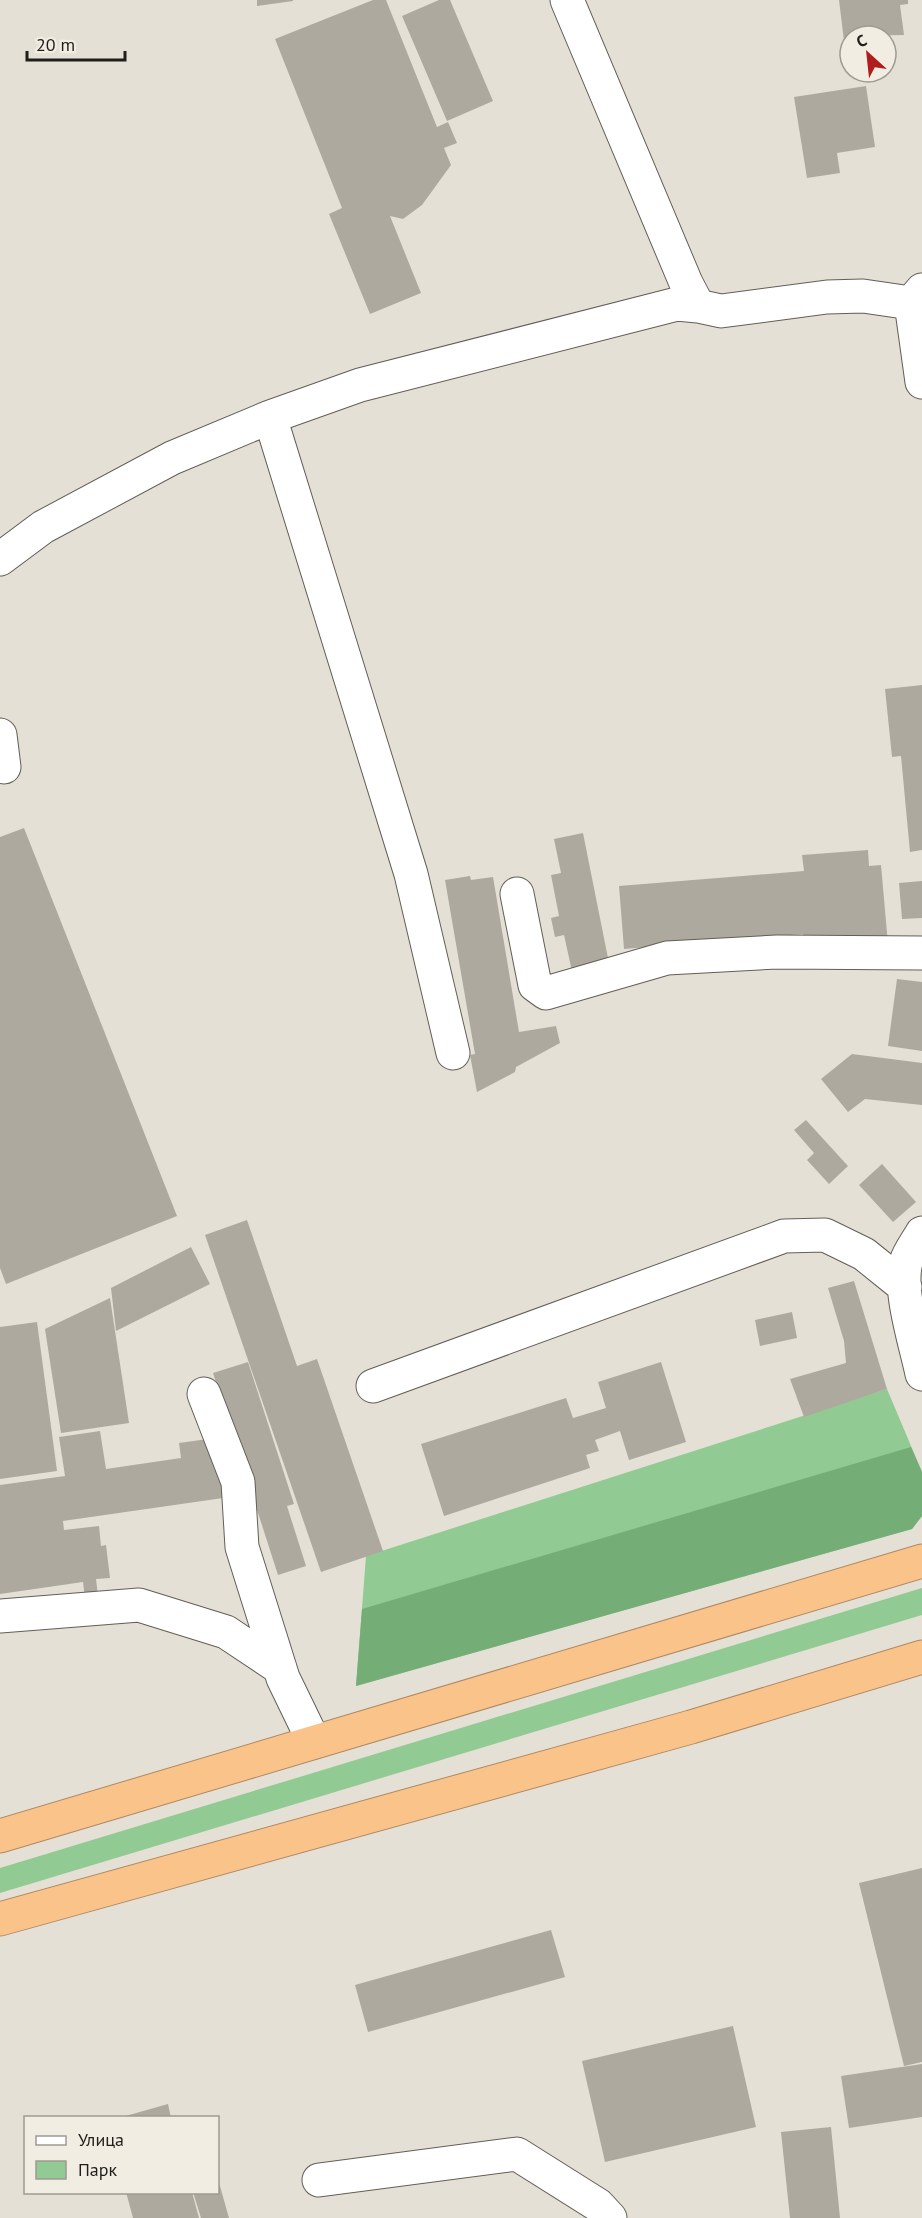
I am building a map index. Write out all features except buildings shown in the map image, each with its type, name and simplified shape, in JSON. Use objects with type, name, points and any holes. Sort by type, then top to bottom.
[{"type":"highway","points":[[0,1836],[922,1561]]},
{"type":"highway","points":[[0,1919],[691,1727],[922,1657]]},
{"type":"lane","points":[[567,0],[686,283],[698,306]]},
{"type":"lane","points":[[0,559],[43,526],[172,458],[270,417],[360,385],[677,304],[721,311],[826,297],[917,297],[922,382]]},
{"type":"lane","points":[[270,417],[411,874],[453,1053]]},
{"type":"lane","points":[[0,735],[4,767]]},
{"type":"lane","points":[[517,894],[535,985],[546,993],[667,958],[777,952],[922,953]]},
{"type":"lane","points":[[922,1233],[906,1262],[905,1287],[922,1374]]},
{"type":"lane","points":[[374,1386],[784,1236],[825,1235],[864,1254],[905,1287]]},
{"type":"lane","points":[[204,1394],[238,1482],[242,1547],[280,1668],[314,1742]]},
{"type":"lane","points":[[0,1616],[139,1605],[226,1632],[280,1668]]},
{"type":"lane","points":[[319,2180],[517,2154],[598,2205],[610,2218]]},
{"type":"green space","points":[[887,1389],[922,1472],[922,1516],[912,1529],[356,1686],[366,1556]]},
{"type":"green space","points":[[911,1447],[922,1472],[922,1516],[912,1529],[356,1686],[362,1609]]},
{"type":"green space","points":[[922,1588],[922,1615],[0,1893],[0,1868]]}]
